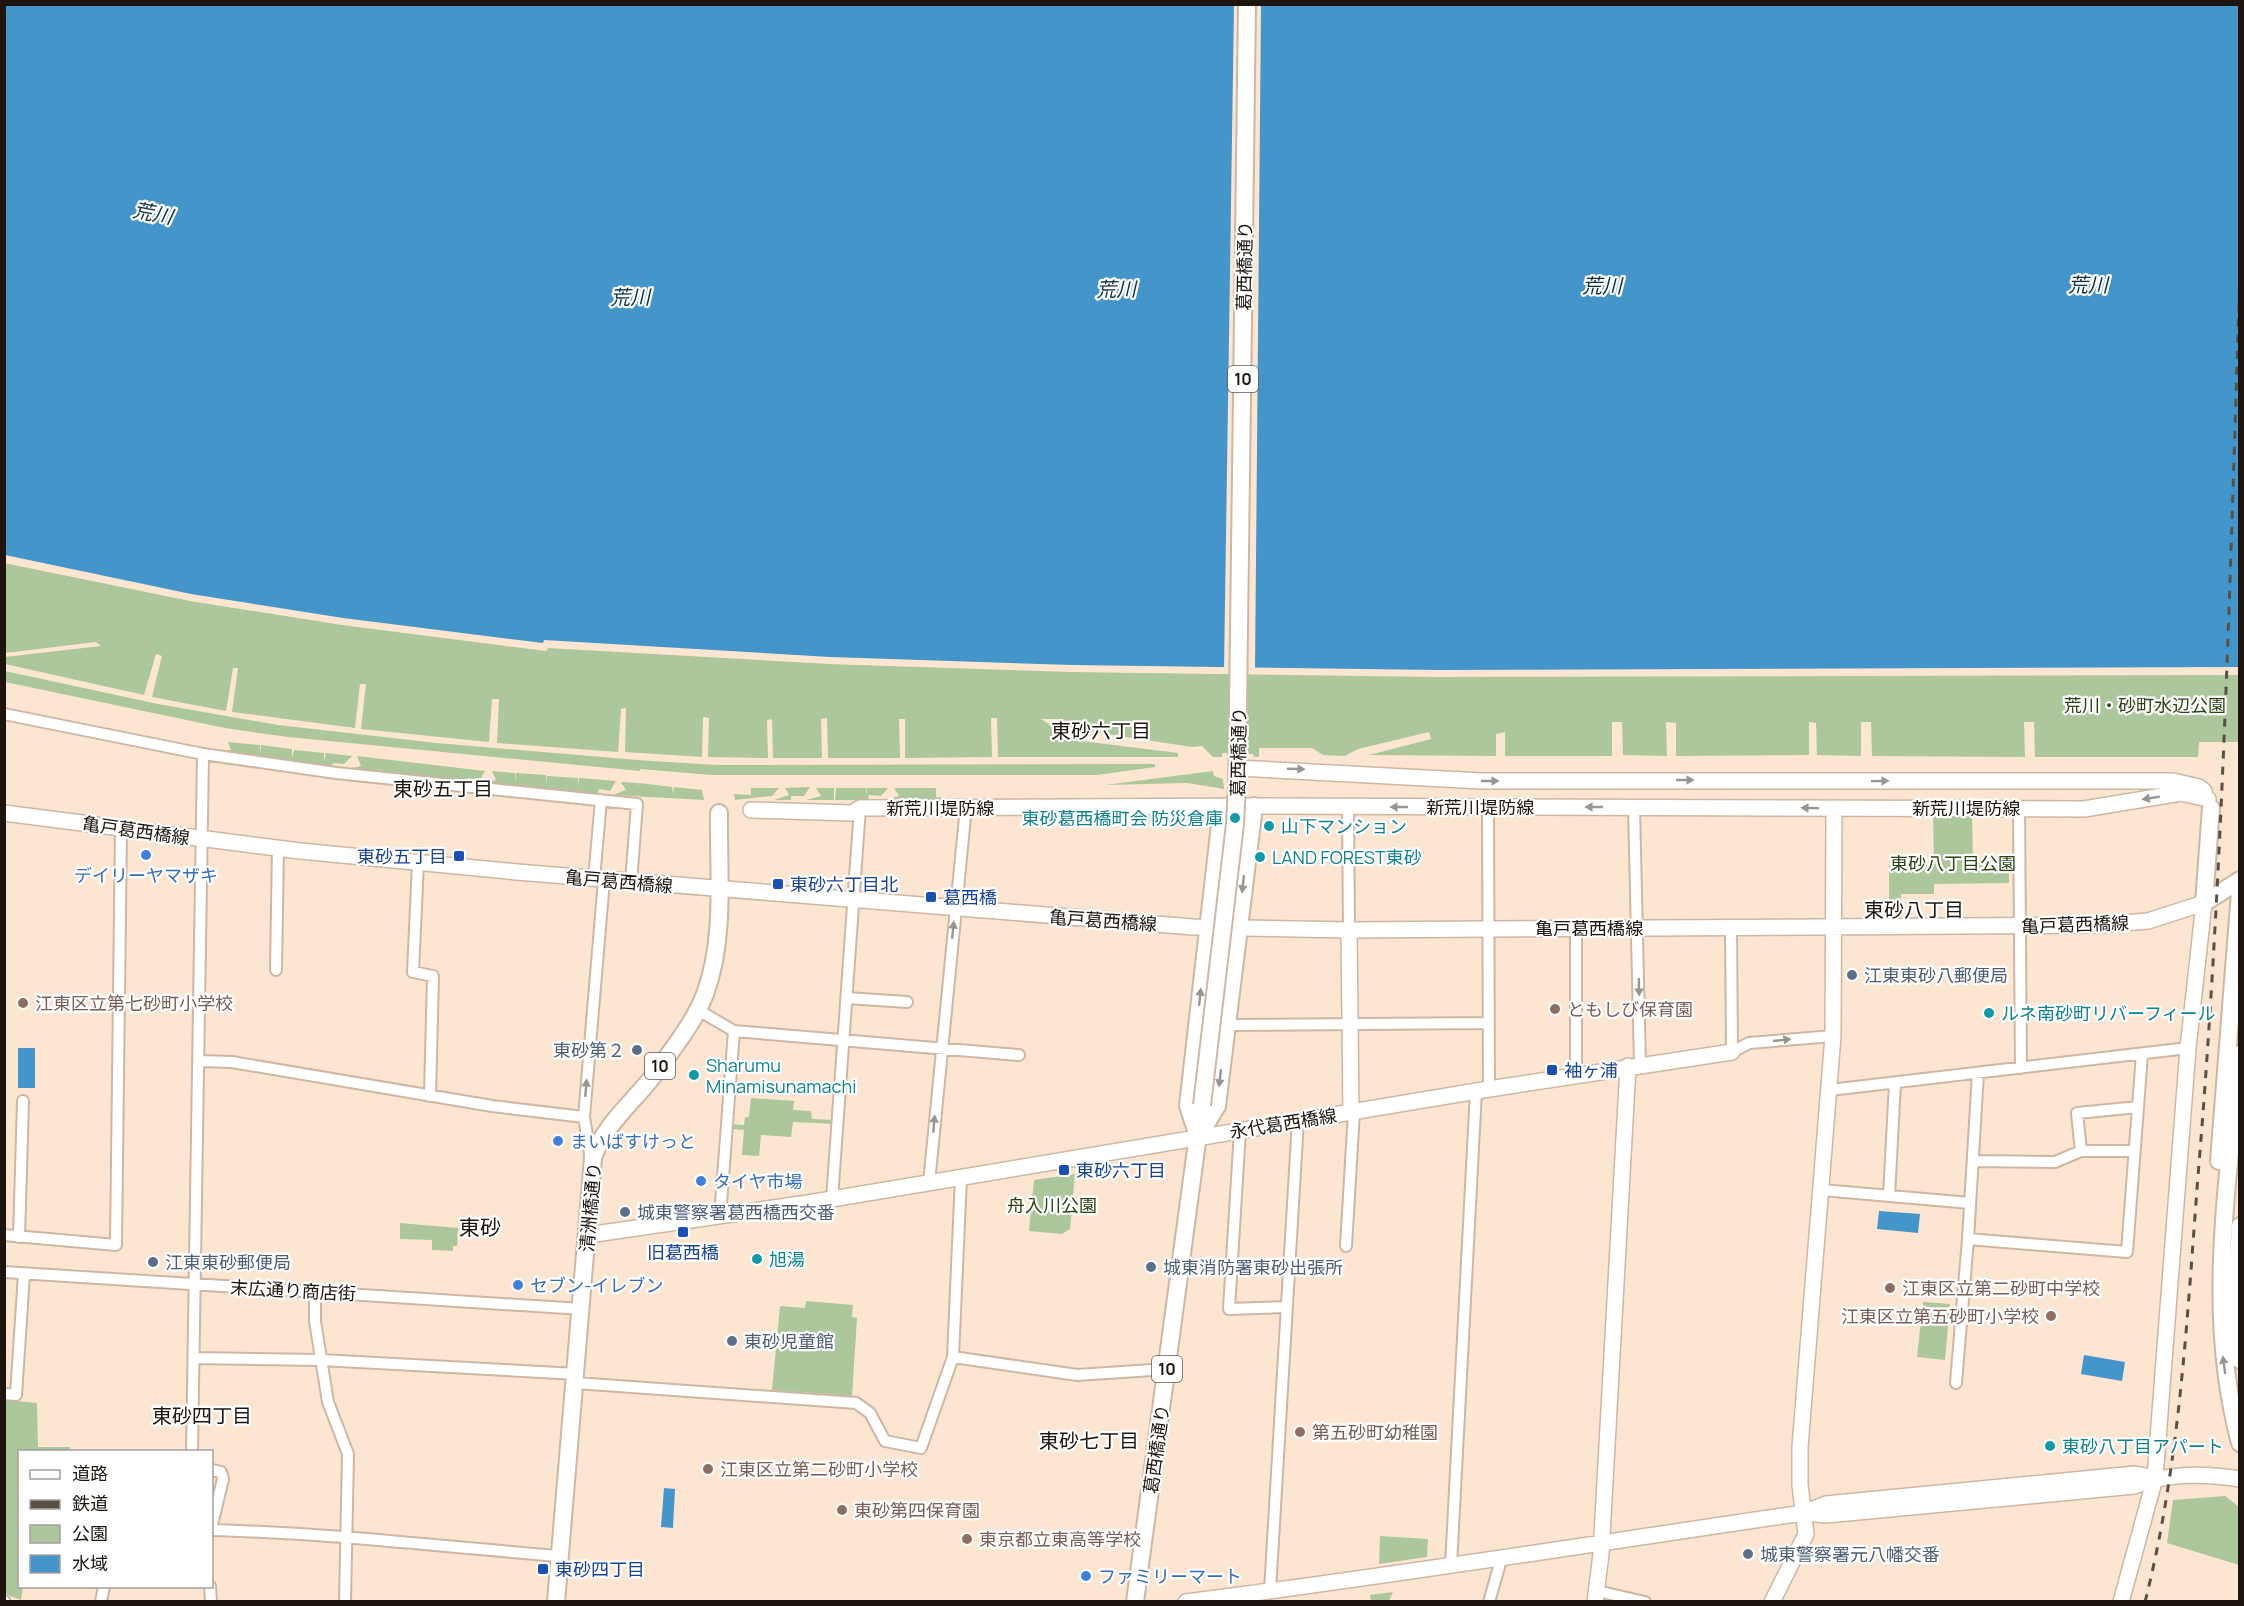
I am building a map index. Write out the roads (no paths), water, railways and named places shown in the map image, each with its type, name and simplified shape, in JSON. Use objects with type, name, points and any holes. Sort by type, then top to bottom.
[{"type":"main road","name":"葛西橋通り","points":[[1135,1602],[1199,1137],[1235,824],[1238,761],[1248,4]]},
{"type":"main road","name":"新荒川堤防線","points":[[1238,761],[1482,781],[2173,781],[2199,787],[2210,803]]},
{"type":"main road","name":"新荒川堤防線","points":[[751,810],[852,813],[860,808],[1254,806],[2084,809],[2181,793],[2210,803]]},
{"type":"main road","points":[[2121,1602],[2155,1478],[2188,1048],[2204,903],[2210,803]]},
{"type":"main road","name":"10","points":[[1199,1137],[1217,1106],[1225,1025],[1254,806]]},
{"type":"main road","name":"10","points":[[1199,1137],[1188,1106],[1222,807]]},
{"type":"main road","points":[[1772,1602],[1806,1534],[1800,1485],[1800,1447],[1833,1036],[1834,808]]},
{"type":"main road","name":"亀戸葛西橋線","points":[[4,813],[201,839],[418,863],[599,880],[1207,927],[1349,930],[2020,926],[2148,921],[2204,903]]},
{"type":"main road","name":"清洲橋通り","points":[[556,1602],[577,1378],[592,1166],[599,1142],[657,1071],[698,1011],[714,963],[719,813]]},
{"type":"main road","points":[[2204,903],[2240,880]]},
{"type":"main road","points":[[2240,892],[2218,1175],[2223,1359],[2240,1443]]},
{"type":"main road","name":"永代葛西橋線","points":[[588,1234],[832,1199],[1352,1112],[1349,930]]},
{"type":"main road","points":[[1352,1112],[1634,1065],[1732,1052]]},
{"type":"main road","points":[[2221,1264],[2240,1054]]},
{"type":"main road","points":[[1596,1596],[1602,1542],[1634,1065]]},
{"type":"main road","points":[[2240,1226],[2235,1311],[2240,1360]]},
{"type":"main road","points":[[1186,1602],[1501,1560],[1602,1542],[1803,1513],[1826,1504],[2134,1474],[2155,1478],[2199,1474],[2240,1479]]},
{"type":"street","points":[[4,714],[203,754],[336,773],[637,804],[631,882]]},
{"type":"street","points":[[192,1450],[203,754]]},
{"type":"street","points":[[592,1166],[584,1117],[599,880],[601,800]]},
{"type":"street","points":[[929,1183],[966,807]]},
{"type":"street","points":[[1348,807],[1349,930]]},
{"type":"street","points":[[1451,1566],[1488,1023],[1488,807]]},
{"type":"street","points":[[1634,807],[1638,928],[1634,1065]]},
{"type":"street","points":[[832,1199],[860,808]]},
{"type":"street","points":[[2019,808],[2021,1068]]},
{"type":"street","points":[[4,1235],[116,1245],[121,827]]},
{"type":"street","points":[[276,970],[278,848]]},
{"type":"street","points":[[418,863],[413,972],[433,976],[430,1096]]},
{"type":"street","points":[[1731,927],[1732,1052],[1749,1043],[1833,1036]]},
{"type":"street","points":[[1576,928],[1576,1075]]},
{"type":"street","points":[[847,998],[907,1002]]},
{"type":"street","points":[[698,1011],[734,1031],[1019,1055]]},
{"type":"street","points":[[1225,1025],[1488,1023]]},
{"type":"street","points":[[720,1216],[734,1031]]},
{"type":"street","points":[[1830,1090],[2188,1048]]},
{"type":"street","points":[[1968,1239],[2127,1252],[2142,1054]]},
{"type":"street","points":[[199,1061],[232,1062],[430,1096],[584,1117]]},
{"type":"street","points":[[1956,1383],[1978,1073]]},
{"type":"street","points":[[1888,1196],[1895,1083]]},
{"type":"street","points":[[19,1237],[23,1101]]},
{"type":"street","points":[[2081,1151],[2077,1113],[2138,1107]]},
{"type":"street","points":[[1346,1245],[1352,1112]]},
{"type":"street","points":[[1270,1591],[1298,1120]]},
{"type":"street","points":[[1240,1130],[1228,1309],[1286,1307]]},
{"type":"street","points":[[1973,1161],[2055,1162],[2081,1151],[2133,1150]]},
{"type":"street","points":[[194,1358],[321,1360],[577,1378],[856,1403],[870,1413],[885,1441],[921,1448],[953,1357],[961,1178]]},
{"type":"street","points":[[1822,1190],[1970,1203]]},
{"type":"street","name":"末広通り商店街","points":[[4,1272],[194,1286],[315,1291],[582,1309]]},
{"type":"street","points":[[4,1394],[16,1395],[24,1274]]},
{"type":"street","points":[[315,1291],[321,1360],[328,1402],[348,1454],[345,1602]]},
{"type":"street","points":[[953,1357],[1077,1375],[1167,1369]]},
{"type":"street","points":[[213,1470],[220,1472],[223,1479],[213,1521]]},
{"type":"street","points":[[213,1530],[347,1536],[560,1556]]},
{"type":"street","points":[[1489,1602],[1501,1560]]},
{"type":"street","points":[[1596,1596],[1645,1602]]},
{"type":"water","name":"荒川","points":[[4,5],[2239,5],[2239,667],[1436,670],[1072,665],[830,657],[544,640],[543,643],[343,618],[191,594],[5,555]]},
{"type":"water","points":[[18,1048],[35,1048],[35,1088],[18,1088]]},
{"type":"water","points":[[1879,1211],[1920,1214],[1918,1233],[1877,1229]]},
{"type":"water","points":[[2084,1355],[2125,1362],[2122,1381],[2081,1374]]},
{"type":"water","points":[[664,1488],[675,1489],[673,1528],[661,1527]]},
{"type":"railway","points":[[2145,1602],[2157,1550],[2174,1444],[2190,1283],[2207,1063],[2225,725],[2240,273]]},
{"type":"place","name":"東砂葛西橋町会 防災倉庫","points":[[1235,818]]},
{"type":"place","name":"山下マンション","points":[[1269,826]]},
{"type":"place","name":"デイリーヤマザキ","points":[[146,855]]},
{"type":"place","name":"東砂五丁目","points":[[459,856]]},
{"type":"place","name":"LAND FOREST東砂","points":[[1260,857]]},
{"type":"place","name":"東砂六丁目北","points":[[778,884]]},
{"type":"place","name":"葛西橋","points":[[931,897]]},
{"type":"place","name":"江東東砂八郵便局","points":[[1852,975]]},
{"type":"place","name":"江東区立第七砂町小学校","points":[[23,1003]]},
{"type":"place","name":"ともしび保育園","points":[[1555,1009]]},
{"type":"place","name":"ルネ南砂町リバーフィール","points":[[1989,1013]]},
{"type":"place","name":"東砂第２","points":[[637,1050]]},
{"type":"place","name":"袖ヶ浦","points":[[1552,1070]]},
{"type":"place","name":"Sharumu Minamisunamachi","points":[[694,1075]]},
{"type":"place","name":"まいばすけっと","points":[[558,1141]]},
{"type":"place","name":"東砂六丁目","points":[[1064,1170]]},
{"type":"place","name":"タイヤ市場","points":[[701,1181]]},
{"type":"place","name":"城東警察署葛西橋西交番","points":[[625,1212]]},
{"type":"place","name":"旧葛西橋","points":[[683,1232]]},
{"type":"place","name":"旭湯","points":[[757,1259]]},
{"type":"place","name":"江東東砂郵便局","points":[[153,1262]]},
{"type":"place","name":"城東消防署東砂出張所","points":[[1151,1267]]},
{"type":"place","name":"セブン-イレブン","points":[[518,1285]]},
{"type":"place","name":"江東区立第二砂町中学校","points":[[1890,1288]]},
{"type":"place","name":"江東区立第五砂町小学校","points":[[2051,1316]]},
{"type":"place","name":"東砂児童館","points":[[732,1341]]},
{"type":"place","name":"第五砂町幼稚園","points":[[1300,1432]]},
{"type":"place","name":"東砂八丁目アパート","points":[[2050,1446]]},
{"type":"place","name":"江東区立第二砂町小学校","points":[[708,1469]]},
{"type":"place","name":"東砂第四保育園","points":[[842,1510]]},
{"type":"place","name":"東京都立東高等学校","points":[[967,1539]]},
{"type":"place","name":"城東警察署元八幡交番","points":[[1748,1554]]},
{"type":"place","name":"東砂四丁目","points":[[543,1569]]},
{"type":"place","name":"ファミリーマート","points":[[1086,1576]]},
{"type":"district","name":"東砂六丁目","points":[[1101,730]]},
{"type":"district","name":"東砂五丁目","points":[[443,788]]},
{"type":"district","name":"東砂八丁目","points":[[1914,909]]},
{"type":"district","name":"東砂","points":[[480,1227]]},
{"type":"district","name":"東砂四丁目","points":[[202,1415]]},
{"type":"district","name":"東砂七丁目","points":[[1089,1440]]},
{"type":"park label","name":"荒川・砂町水辺公園","points":[[2145,705]]},
{"type":"park label","name":"東砂八丁目公園","points":[[1953,863]]},
{"type":"park label","name":"舟入川公園","points":[[1052,1205]]}]
